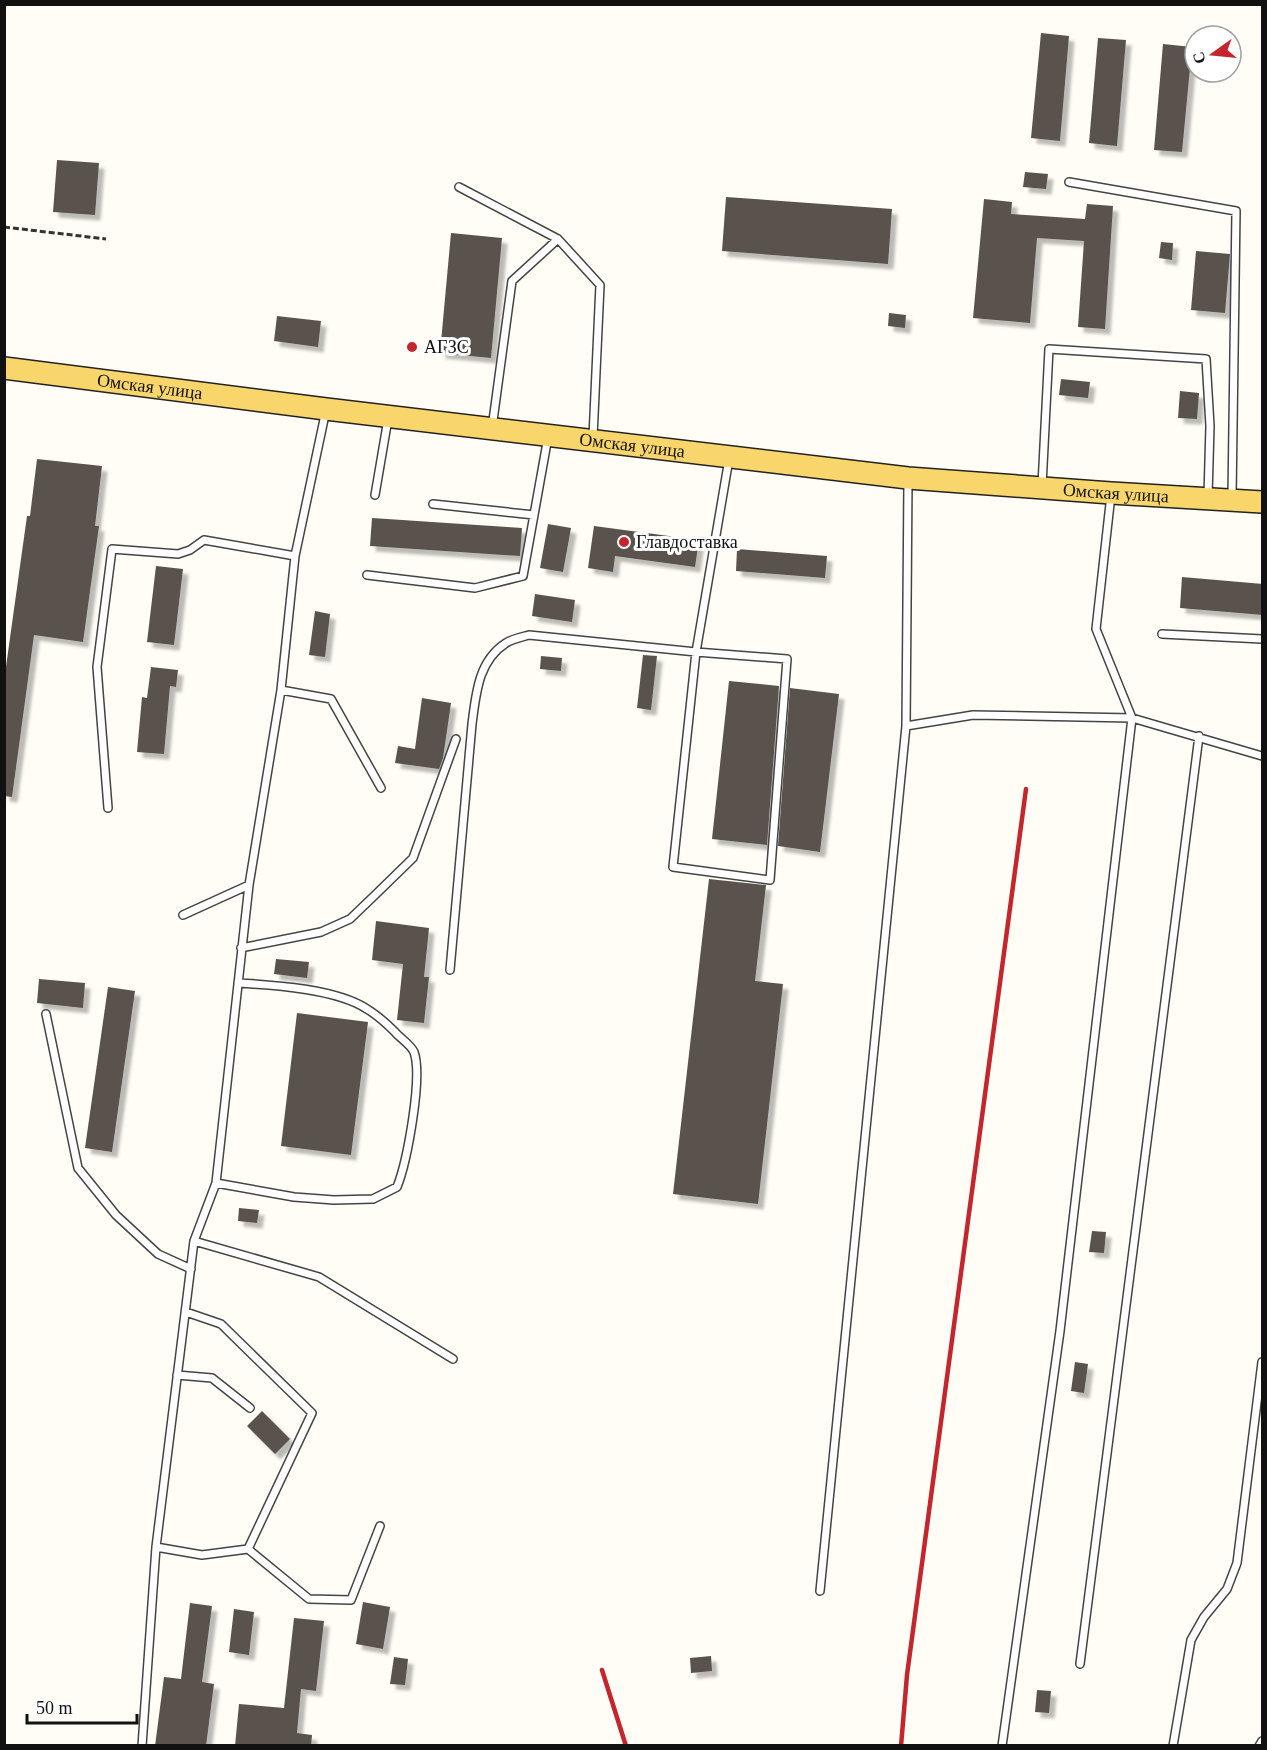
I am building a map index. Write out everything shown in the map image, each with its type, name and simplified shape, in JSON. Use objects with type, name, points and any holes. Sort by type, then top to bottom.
[{"type":"main road","name":"Омская улица","points":[[4,368],[326,409],[908,478],[1263,502]]},
{"type":"lane","points":[[1069,182],[1236,211],[1232,500]]},
{"type":"lane","points":[[459,187],[558,239],[600,285],[593,440]]},
{"type":"lane","points":[[492,428],[512,280],[558,239]]},
{"type":"lane","points":[[1042,487],[1049,349],[1206,359],[1210,426],[1208,498]]},
{"type":"lane","points":[[142,1746],[156,1547],[194,1241],[216,1183],[249,885],[281,690],[296,556],[326,409]]},
{"type":"lane","points":[[375,495],[388,416]]},
{"type":"lane","points":[[366,575],[475,588],[523,576],[548,435]]},
{"type":"lane","points":[[450,970],[477,687],[483,668],[492,655],[507,642],[529,635],[696,652],[787,659],[770,880],[673,867],[696,652],[730,457]]},
{"type":"lane","points":[[820,1591],[906,726],[908,478]]},
{"type":"lane","points":[[1002,1746],[1060,1331],[1132,718],[1096,628],[1111,493]]},
{"type":"lane","points":[[433,504],[534,515]]},
{"type":"lane","points":[[108,808],[96,667],[112,549],[178,554],[190,550],[204,540],[296,556]]},
{"type":"lane","points":[[1162,634],[1263,639]]},
{"type":"lane","points":[[281,690],[331,699],[381,788]]},
{"type":"lane","points":[[906,726],[973,715],[1132,718],[1262,756]]},
{"type":"lane","points":[[1080,1664],[1199,736]]},
{"type":"lane","points":[[242,948],[321,932],[350,919],[413,858],[456,739]]},
{"type":"lane","points":[[183,915],[249,885]]},
{"type":"lane","points":[[216,1183],[294,1197],[334,1200],[373,1199],[398,1187],[405,1167],[418,1077],[413,1051],[386,1023],[366,1007],[335,995],[238,983]]},
{"type":"lane","points":[[46,1014],[78,1168],[116,1215],[158,1254],[191,1269]]},
{"type":"lane","points":[[194,1241],[319,1277],[453,1359]]},
{"type":"lane","points":[[186,1312],[221,1324],[312,1413],[248,1549]]},
{"type":"lane","points":[[1173,1746],[1191,1640],[1204,1617],[1227,1589],[1237,1563],[1263,1362]]},
{"type":"lane","points":[[177,1375],[212,1378],[250,1408]]},
{"type":"lane","points":[[156,1547],[202,1555],[248,1549],[309,1599],[351,1600],[380,1526]]},
{"type":"lane","points":[[1259,1746],[1263,1741]]},
{"type":"path","points":[[4,227],[106,238]]},
{"type":"building","points":[[1041,33],[1069,36],[1060,141],[1031,138]]},
{"type":"building","points":[[1098,38],[1126,40],[1117,146],[1089,143]]},
{"type":"building","points":[[1163,44],[1183,46],[1183,84],[1188,84],[1182,152],[1154,150]]},
{"type":"building","points":[[57,160],[99,163],[95,215],[53,212]]},
{"type":"building","points":[[1025,172],[1048,174],[1046,189],[1023,187]]},
{"type":"building","points":[[726,197],[892,209],[888,264],[722,251]]},
{"type":"building","points":[[984,199],[1012,202],[1011,214],[1085,219],[1087,204],[1113,206],[1105,329],[1078,327],[1084,241],[1037,238],[1030,323],[973,318]]},
{"type":"building","points":[[451,233],[502,238],[491,358],[440,353]]},
{"type":"building","points":[[1161,242],[1173,243],[1172,260],[1159,258]]},
{"type":"building","points":[[1196,251],[1230,254],[1225,313],[1191,310]]},
{"type":"building","points":[[889,313],[906,315],[905,328],[888,326]]},
{"type":"building","points":[[277,316],[321,321],[318,347],[274,341]]},
{"type":"building","points":[[1061,379],[1090,382],[1088,398],[1059,395]]},
{"type":"building","points":[[1180,391],[1199,393],[1197,419],[1178,418]]},
{"type":"building","points":[[37,459],[102,466],[95,526],[99,526],[83,642],[34,635],[12,797],[4,796],[4,681]]},
{"type":"building","points":[[372,518],[522,528],[520,556],[370,546]]},
{"type":"building","points":[[548,524],[571,528],[563,572],[540,568]]},
{"type":"building","points":[[594,526],[699,540],[695,567],[615,556],[613,572],[588,568]]},
{"type":"building","points":[[737,549],[827,556],[825,578],[736,571]]},
{"type":"building","points":[[156,566],[183,569],[174,645],[147,642]]},
{"type":"building","points":[[1182,577],[1263,584],[1263,615],[1180,608]]},
{"type":"building","points":[[535,594],[575,600],[572,622],[532,616]]},
{"type":"building","points":[[315,611],[330,614],[325,657],[309,655]]},
{"type":"building","points":[[643,655],[657,656],[651,710],[637,708]]},
{"type":"building","points":[[541,656],[562,658],[561,671],[540,669]]},
{"type":"building","points":[[151,667],[178,670],[176,687],[170,686],[164,754],[137,752],[142,697],[147,698]]},
{"type":"building","points":[[729,681],[779,686],[767,845],[712,839]]},
{"type":"building","points":[[790,688],[839,694],[820,852],[778,846]]},
{"type":"building","points":[[422,698],[451,703],[443,758],[439,769],[395,763],[398,746],[415,749]]},
{"type":"building","points":[[709,879],[766,885],[755,981],[783,984],[758,1204],[673,1194]]},
{"type":"building","points":[[376,921],[429,928],[424,977],[429,977],[424,1023],[397,1020],[403,964],[372,960]]},
{"type":"building","points":[[276,959],[309,962],[307,978],[274,974]]},
{"type":"building","points":[[39,979],[85,983],[83,1008],[37,1003]]},
{"type":"building","points":[[108,987],[135,991],[112,1152],[85,1148]]},
{"type":"building","points":[[297,1013],[368,1022],[351,1155],[281,1146]]},
{"type":"building","points":[[239,1208],[259,1210],[257,1223],[238,1221]]},
{"type":"building","points":[[1092,1231],[1106,1232],[1104,1253],[1089,1252]]},
{"type":"building","points":[[1075,1362],[1088,1364],[1084,1393],[1071,1391]]},
{"type":"building","points":[[262,1411],[290,1439],[275,1454],[247,1426]]},
{"type":"building","points":[[363,1602],[390,1607],[383,1649],[356,1644]]},
{"type":"building","points":[[190,1603],[212,1606],[202,1682],[214,1684],[206,1746],[155,1746],[164,1677],[181,1679]]},
{"type":"building","points":[[234,1609],[254,1612],[249,1655],[229,1652]]},
{"type":"building","points":[[294,1618],[324,1621],[316,1691],[301,1689],[297,1733],[312,1735],[311,1746],[235,1746],[239,1704],[284,1708]]},
{"type":"building","points":[[711,1656],[712,1671],[691,1673],[690,1658]]},
{"type":"building","points":[[394,1657],[408,1659],[405,1685],[390,1684]]},
{"type":"building","points":[[1037,1690],[1051,1691],[1049,1713],[1035,1712]]},
{"type":"railway","points":[[901,1746],[907,1675],[1026,789]]},
{"type":"railway","points":[[602,1670],[626,1746]]},
{"type":"place","name":"АГЗС","points":[[412,347]]},
{"type":"place","name":"Главдоставка","points":[[624,542]]}]
